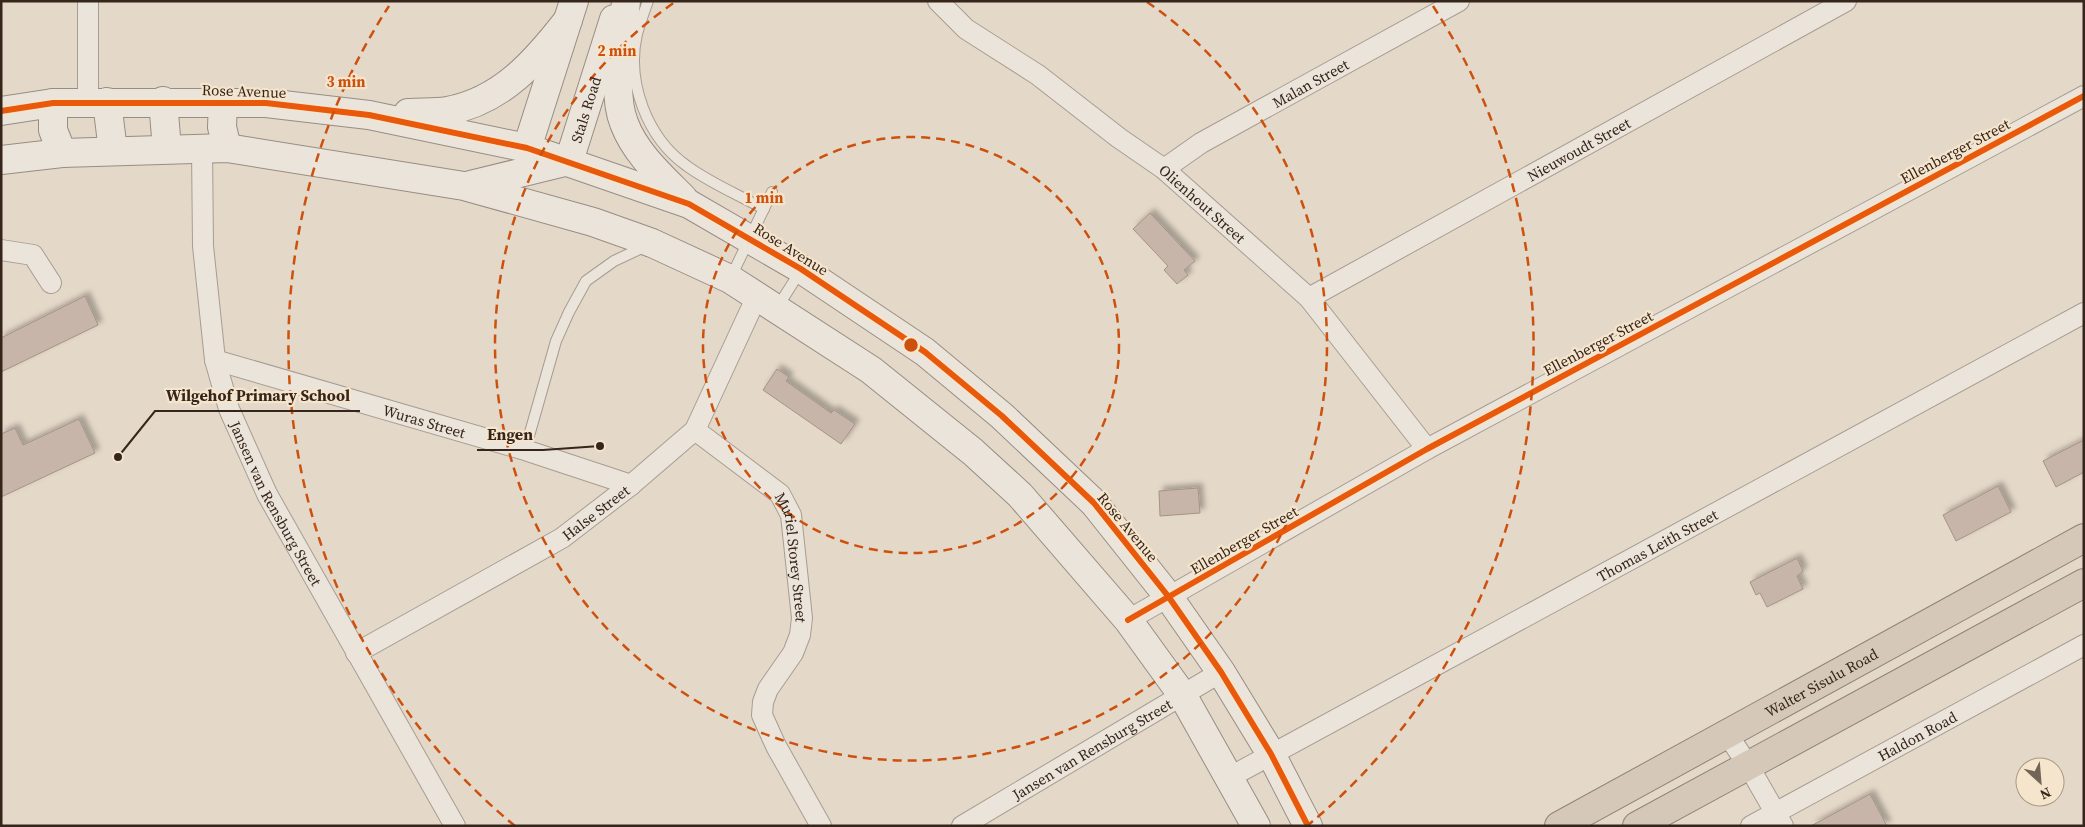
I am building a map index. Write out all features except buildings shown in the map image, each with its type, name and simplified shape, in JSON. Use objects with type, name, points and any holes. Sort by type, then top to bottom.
[{"type":"highway","name":"Walter Sisulu Road","points":[[1559,826],[2084,538]]},
{"type":"highway","points":[[1637,826],[2084,582]]},
{"type":"highway","points":[[1971,600],[1987,635]]},
{"type":"street","points":[[88,1],[98,102],[113,151]]},
{"type":"street","name":"Stals Road","points":[[569,160],[620,1]]},
{"type":"street","points":[[626,1],[618,93],[624,124],[642,154],[689,204]]},
{"type":"street","name":"Olienhout Street","points":[[938,1],[966,29],[1038,76],[1119,138],[1164,169],[1309,298],[1427,450]]},
{"type":"street","name":"Malan Street","points":[[1164,169],[1201,142],[1459,1]]},
{"type":"street","name":"Nieuwoudt Street","points":[[1309,298],[1846,1]]},
{"type":"street","points":[[370,115],[448,111],[490,97],[512,82],[539,58],[571,10]]},
{"type":"street","points":[[532,159],[571,10]]},
{"type":"street","name":"Ellenberger Street","points":[[1128,620],[1427,450],[2084,96]]},
{"type":"street","points":[[163,102],[167,149]]},
{"type":"street","points":[[214,148],[222,127],[223,102]]},
{"type":"street","name":"Rose Avenue","points":[[1,111],[53,103],[266,102],[370,115],[532,159],[569,160],[689,204],[801,269],[925,352],[1002,416],[1094,503],[1168,596],[1221,672],[1271,754],[1308,826]]},
{"type":"street","points":[[53,103],[54,130],[62,153]]},
{"type":"street","points":[[1,160],[62,153],[214,148],[464,186],[593,222],[652,243],[730,280],[871,370],[973,452],[1020,495],[1128,620],[1183,696],[1256,826]]},
{"type":"street","name":"Jansen van Rensburg Street","points":[[214,148],[203,246],[215,360],[230,409],[267,494],[455,826]]},
{"type":"street","points":[[464,186],[532,159]]},
{"type":"street","points":[[532,159],[556,192],[593,222]]},
{"type":"street","points":[[1,250],[32,255],[51,284]]},
{"type":"street","name":"Halse Street","points":[[356,654],[562,538],[631,485],[695,430],[767,302]]},
{"type":"street","name":"Thomas Leith Street","points":[[1230,777],[2084,312]]},
{"type":"street","name":"Wuras Street","points":[[215,360],[525,450],[631,485]]},
{"type":"street","name":"Muriel Storey Street","points":[[695,430],[780,494],[791,515],[800,596],[800,635],[793,653],[768,689],[763,702],[762,716],[776,746],[821,826]]},
{"type":"street","name":"Haldon Road","points":[[1751,826],[1779,819],[2084,645]]},
{"type":"street","name":"Jansen van Rensburg Street","points":[[962,826],[1221,672]]},
{"type":"street","points":[[1727,734],[1748,765],[1779,819]]},
{"type":"lane","points":[[648,1],[637,36],[634,78],[646,116],[661,144],[687,167],[764,209]]},
{"type":"lane","points":[[730,280],[772,192]]},
{"type":"lane","points":[[525,450],[556,341],[586,281],[614,261],[652,243]]},
{"type":"lane","points":[[767,302],[801,269]]},
{"type":"cycle path","points":[[1128,620],[1427,449],[2084,96]]},
{"type":"cycle path","points":[[1,111],[53,103],[266,103],[369,115],[527,148],[689,204],[801,269],[925,352],[1002,416],[1094,503],[1168,596],[1221,672],[1271,754],[1308,826]]},
{"type":"place","name":"Engen","points":[[600,446]]},
{"type":"place","name":"Wilgehof Primary School","points":[[118,457]]}]
